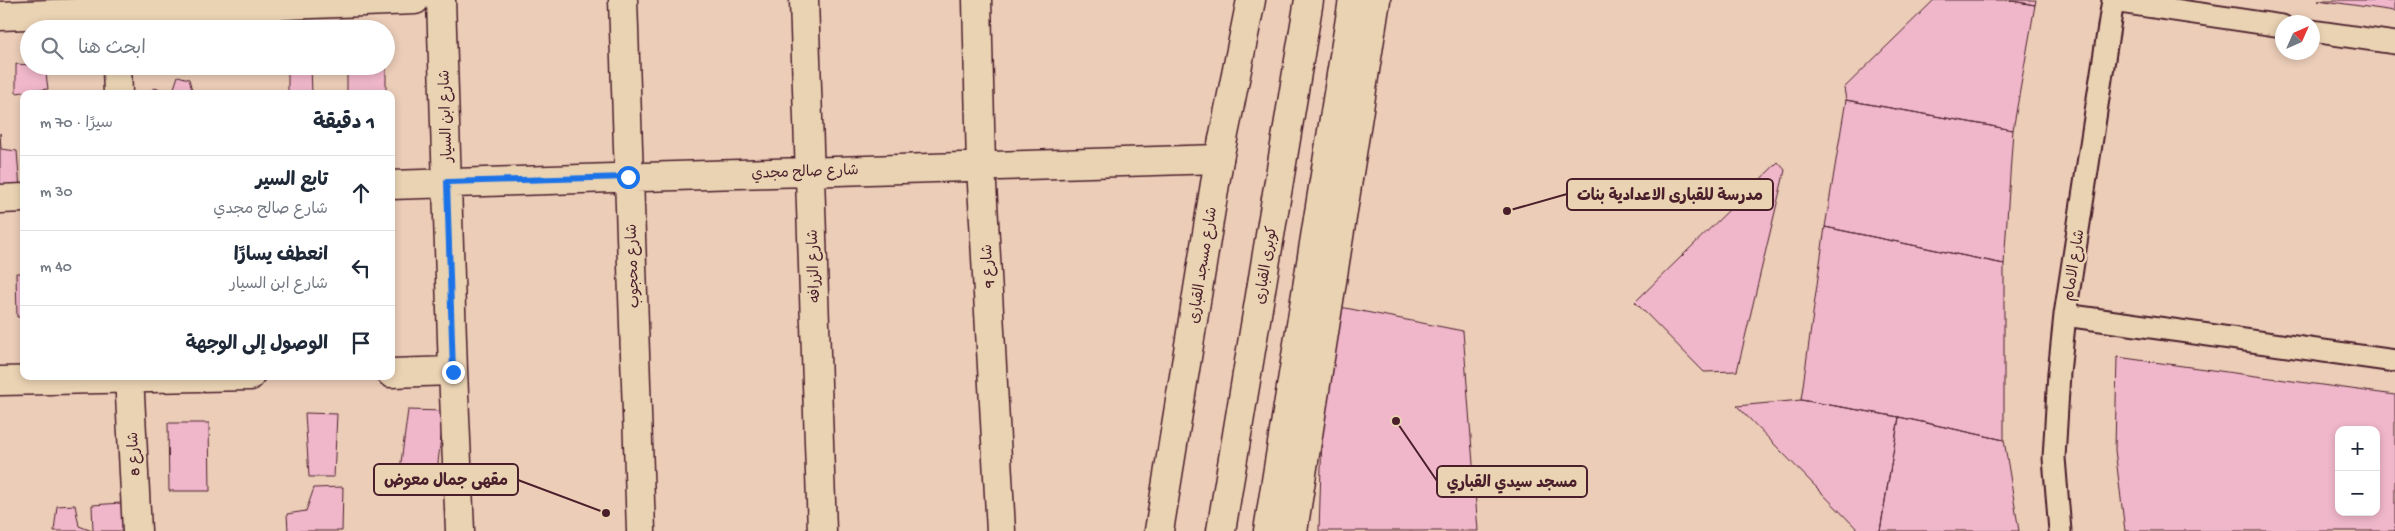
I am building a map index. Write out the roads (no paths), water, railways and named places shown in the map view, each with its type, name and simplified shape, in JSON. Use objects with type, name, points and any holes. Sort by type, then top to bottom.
[{"type":"street","points":[[0,16],[415,0]]},
{"type":"street","name":"شارع ابن السيار","points":[[442,0],[453,372],[460,531]]},
{"type":"street","name":"شارع محجوب","points":[[623,0],[641,531]]},
{"type":"street","name":"شارع الزرافه","points":[[804,0],[822,531]]},
{"type":"street","name":"شارع 9","points":[[977,0],[981,166],[1001,531]]},
{"type":"street","name":"شارع مسجد القبارى","points":[[1158,531],[1218,159],[1251,0]]},
{"type":"street","points":[[1268,531],[1352,0]]},
{"type":"street","points":[[1293,531],[1376,0]]},
{"type":"street","name":"كوبرى القبارى","points":[[1221,531],[1304,8]]},
{"type":"street","points":[[117,75],[118,90]]},
{"type":"street","name":"شارع صالح مجدي","points":[[395,185],[1218,159]]},
{"type":"street","points":[[0,199],[20,198]]},
{"type":"street","points":[[395,373],[453,372]]},
{"type":"street","points":[[0,381],[43,380]]},
{"type":"street","name":"شارع 8","points":[[129,380],[137,531]]},
{"type":"lane","points":[[2113,1],[2275,25]]},
{"type":"lane","name":"شارع الامام","points":[[2060,531],[2054,458],[2059,373],[2065,314],[2113,1]]},
{"type":"lane","points":[[2320,32],[2395,43]]},
{"type":"lane","points":[[2065,314],[2395,361]]},
{"type":"place","name":"مدرسة للقبارى الاعدادية بنات","points":[[1507,211]]},
{"type":"place","name":"مسجد سيدي القباري","points":[[1396,421]]},
{"type":"place","name":"مقهى جمال معوض","points":[[606,513]]}]
